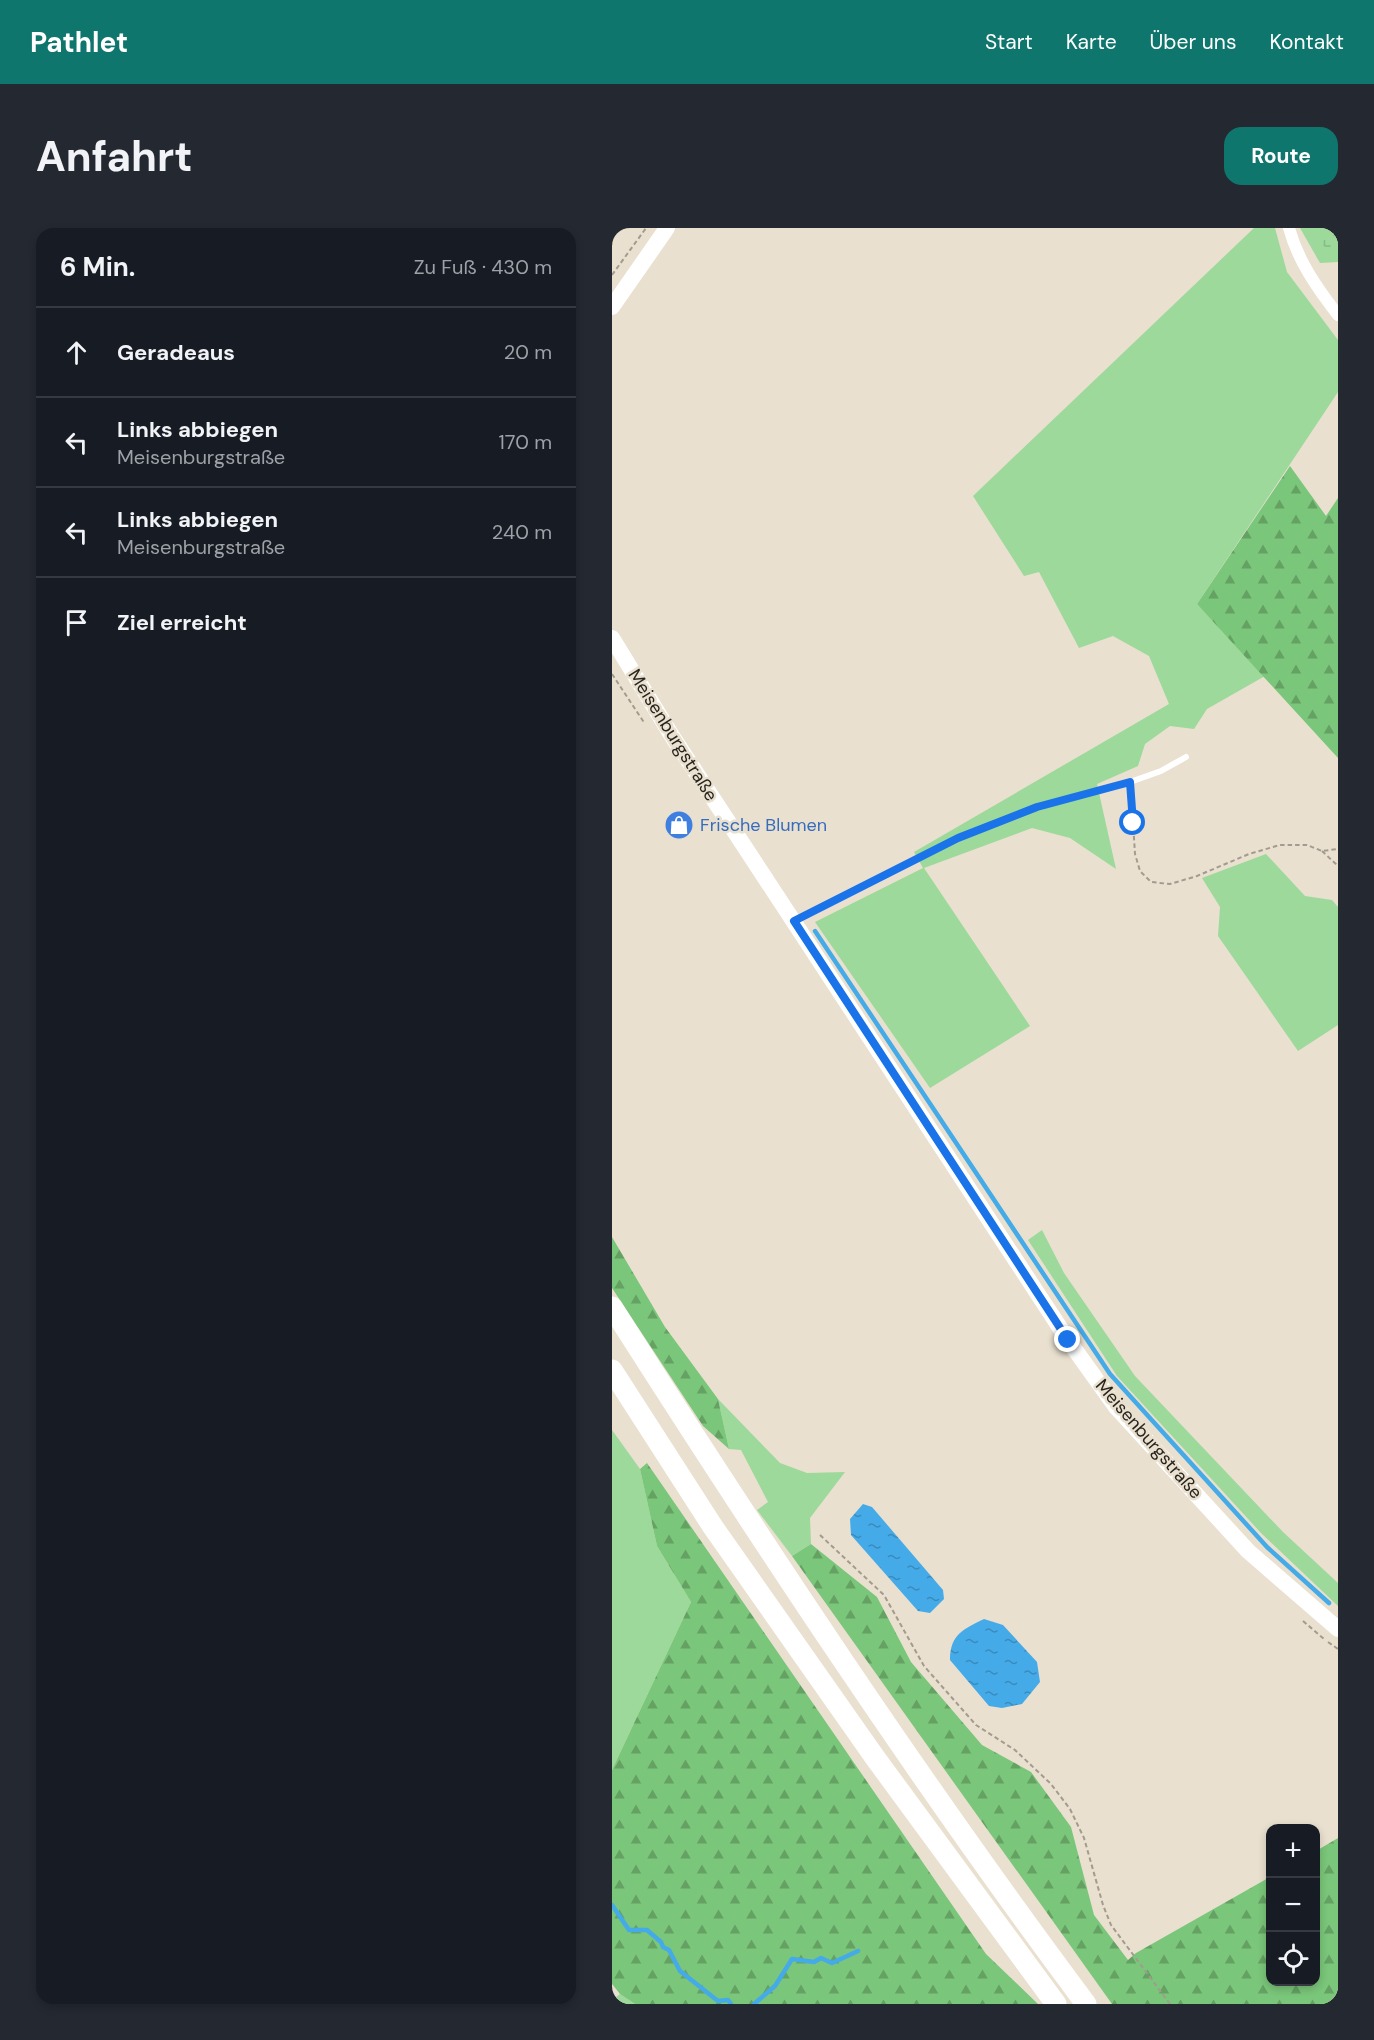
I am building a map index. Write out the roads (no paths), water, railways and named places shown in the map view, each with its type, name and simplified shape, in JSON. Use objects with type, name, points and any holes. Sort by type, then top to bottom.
[{"type":"highway","points":[[612,1307],[795,1589],[1024,1920],[1086,2004]]},
{"type":"highway","points":[[612,1370],[733,1556],[883,1769],[1056,2004]]},
{"type":"main road","points":[[612,308],[668,228]]},
{"type":"main road","name":"Meisenburgstraße","points":[[612,638],[672,736],[1068,1340],[1116,1407],[1248,1551],[1334,1622]]},
{"type":"street","points":[[1289,228],[1293,243],[1313,282],[1338,315]]},
{"type":"lane","points":[[794,921],[958,838],[1037,807],[1130,782],[1161,771],[1186,757]]},
{"type":"water","points":[[863,1504],[872,1507],[943,1590],[944,1599],[930,1613],[918,1611],[851,1535],[850,1519]]},
{"type":"water","points":[[984,1619],[1003,1625],[1037,1662],[1040,1682],[1022,1704],[1002,1708],[989,1706],[950,1660],[955,1638]]},
{"type":"waterway","points":[[815,931],[1110,1374],[1267,1547],[1329,1603]]},
{"type":"waterway","points":[[612,1905],[629,1930],[647,1930],[661,1942],[663,1947],[669,1950],[680,1971],[718,2001],[728,2000],[731,2004]]},
{"type":"waterway","points":[[754,2004],[775,1986],[792,1959],[814,1962],[821,1958],[832,1963],[858,1951]]},
{"type":"place","name":"Frische Blumen","points":[[679,825]]}]
